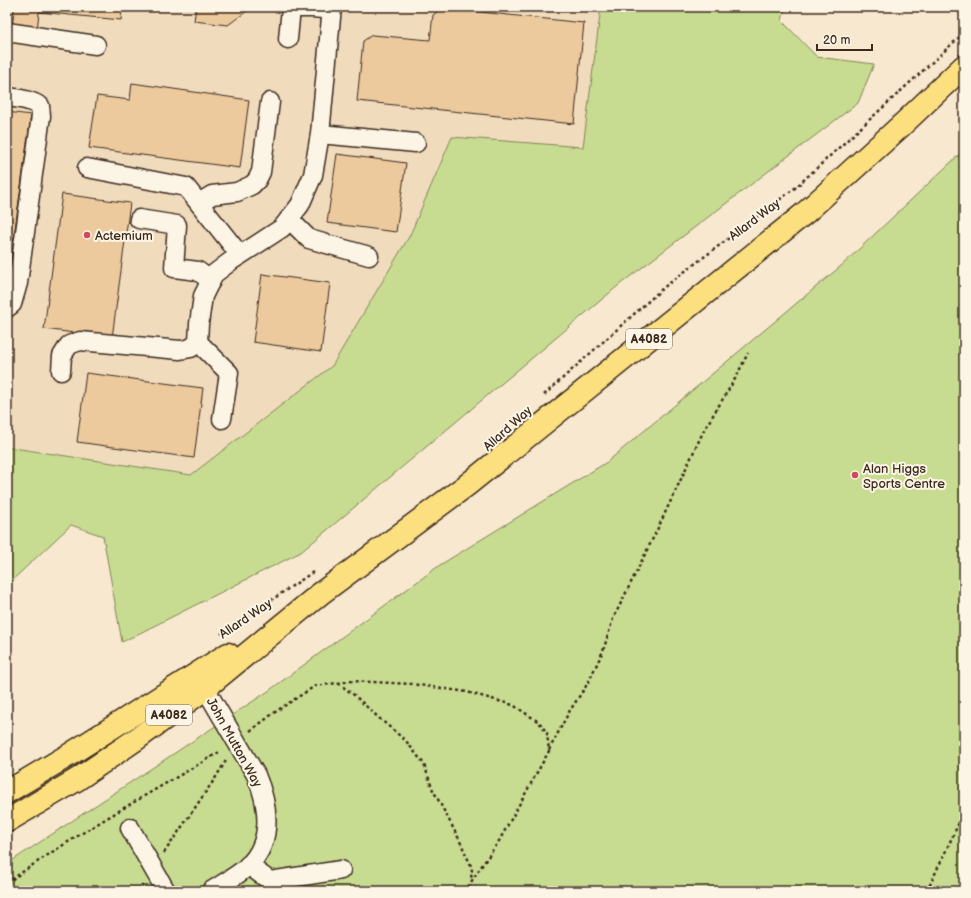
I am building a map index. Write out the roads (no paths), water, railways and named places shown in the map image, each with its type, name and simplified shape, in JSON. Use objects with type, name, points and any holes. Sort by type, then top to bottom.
[{"type":"main road","name":"Allard Way","points":[[7,821],[78,778],[132,742],[198,694],[320,594],[473,480],[805,213],[964,66]]},
{"type":"main road","name":"Allard Way","points":[[7,792],[100,735],[320,594]]},
{"type":"street","points":[[61,371],[62,356],[69,345],[80,341],[180,350],[191,348],[198,342],[203,296],[214,274],[231,260],[282,228],[300,205],[313,175],[320,134],[332,9],[291,8],[288,39]]},
{"type":"street","points":[[7,32],[96,45]]},
{"type":"street","points":[[7,97],[18,98],[35,103],[40,106],[41,116],[18,283],[12,304],[7,308]]},
{"type":"street","points":[[199,203],[212,195],[237,192],[252,185],[257,180],[261,172],[270,102]]},
{"type":"street","points":[[320,134],[416,143]]},
{"type":"street","points":[[87,168],[186,187],[240,255]]},
{"type":"street","points":[[139,219],[177,225],[174,268],[198,271],[211,281]]},
{"type":"street","points":[[289,219],[309,239],[369,256]]},
{"type":"street","points":[[198,342],[229,373],[222,419]]},
{"type":"street","name":"John Mutton Way","points":[[205,688],[256,776],[266,803],[267,818],[266,833],[262,846],[255,859],[243,870],[211,891]]},
{"type":"street","points":[[130,828],[166,891]]},
{"type":"street","points":[[248,866],[270,881],[341,870]]},
{"type":"place","name":"Actemium","points":[[87,235]]},
{"type":"place","name":"Alan Higgs Sports Centre","points":[[855,475]]}]
